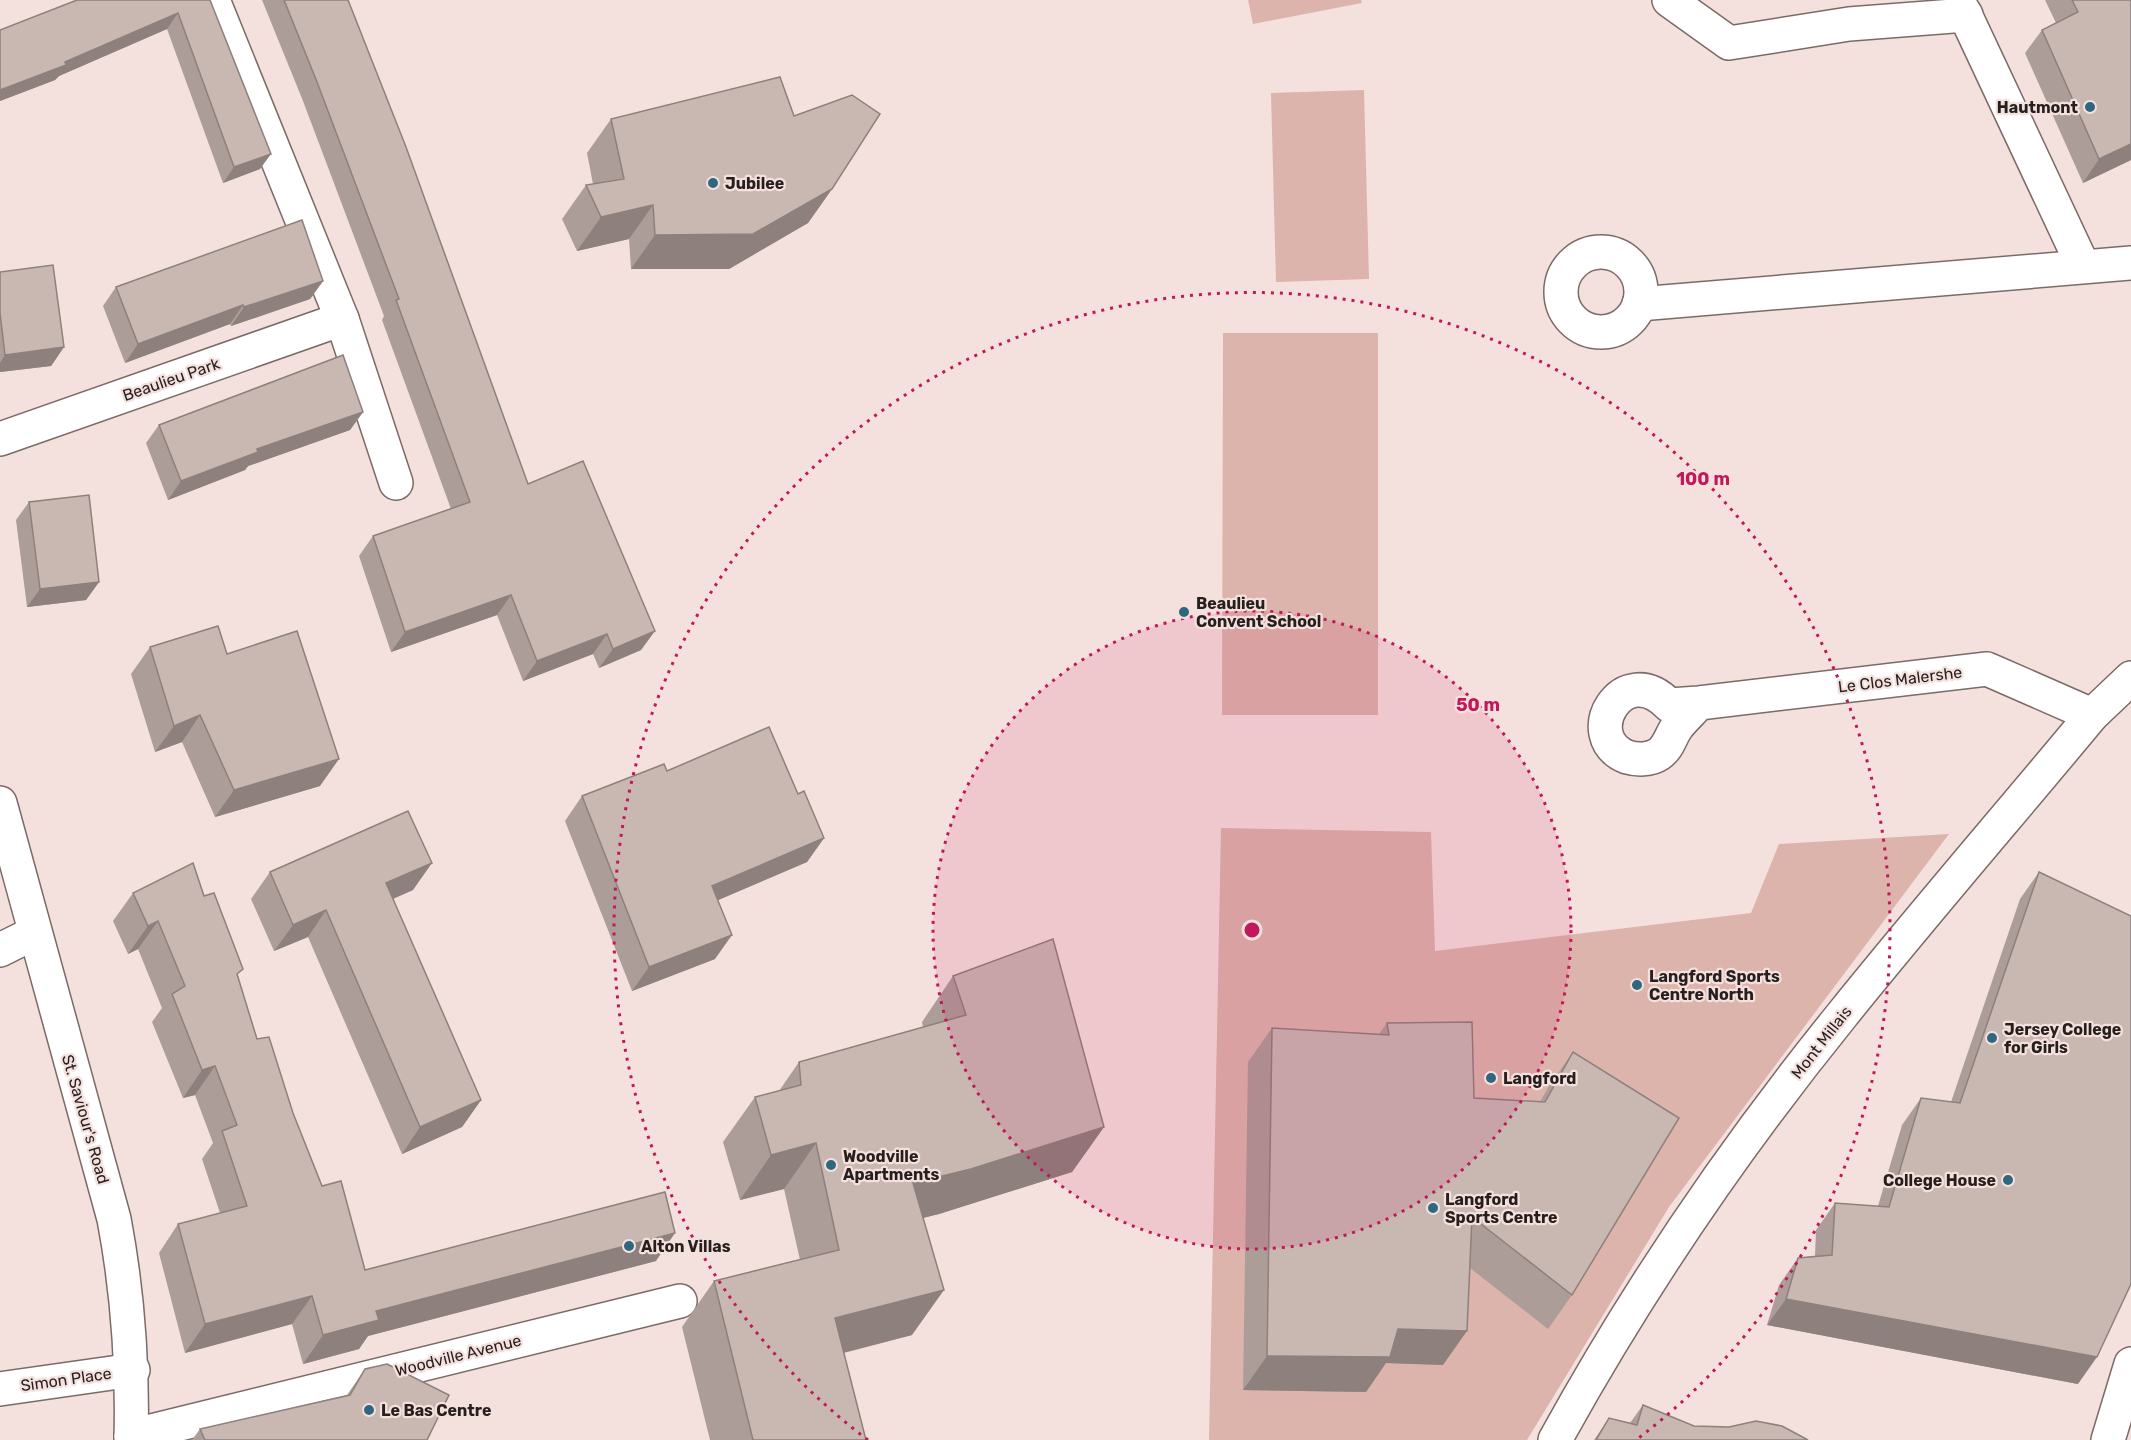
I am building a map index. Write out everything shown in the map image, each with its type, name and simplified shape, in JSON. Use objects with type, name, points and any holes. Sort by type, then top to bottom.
[{"type":"street","points":[[213,0],[342,319],[396,483]]},
{"type":"street","points":[[1669,0],[1729,42],[1850,24],[1965,12],[2083,266]]},
{"type":"street","points":[[1639,304],[2131,263]]},
{"type":"street","name":"Beaulieu Park","points":[[0,439],[342,319]]},
{"type":"street","name":"Le Clos Malershe","points":[[1699,703],[1987,669],[2092,715]]},
{"type":"street","name":"Mont Millais","points":[[1555,1440],[1658,1266],[1780,1094],[1841,1015],[2092,715],[2131,678]]},
{"type":"street","name":"St. Saviour's Road","points":[[0,803],[33,933],[114,1219],[125,1278],[133,1370],[131,1438]]},
{"type":"street","points":[[0,950],[33,933]]},
{"type":"street","name":"Woodville Avenue","points":[[131,1438],[680,1301]]},
{"type":"street","points":[[2108,1440],[2131,1364]]},
{"type":"street","name":"Simon Place","points":[[0,1389],[133,1370]]},
{"type":"shaded area","points":[[1248,0],[1361,0],[1362,3],[1253,24]]},
{"type":"shaded area","points":[[1364,90],[1369,279],[1276,282],[1271,93]]},
{"type":"shaded area","points":[[1223,333],[1378,333],[1378,715],[1222,715]]},
{"type":"shaded area","name":"Langford","points":[[1221,828],[1431,832],[1435,951],[1751,913],[1779,844],[1949,834],[1669,1207],[1527,1440],[1209,1440]]},
{"type":"building","points":[[77,0],[210,0],[271,154],[234,167],[178,13],[65,62],[66,65],[0,90],[0,30]]},
{"type":"building","points":[[284,0],[348,0],[406,147],[528,484],[583,461],[655,631],[613,649],[607,634],[537,661],[511,595],[405,632],[373,536],[470,502],[396,300],[399,299]]},
{"type":"building","name":"Hautmont","points":[[2072,0],[2131,0],[2131,144],[2099,159],[2042,30],[2078,12]]},
{"type":"building","name":"Jubilee","points":[[780,77],[794,116],[852,95],[880,114],[832,189],[753,234],[655,235],[653,205],[601,217],[586,185],[624,179],[611,119]]},
{"type":"building","points":[[302,220],[323,281],[244,307],[243,305],[138,344],[116,287]]},
{"type":"building","points":[[53,265],[64,347],[5,355],[0,313],[0,272]]},
{"type":"building","points":[[343,355],[363,412],[257,449],[258,452],[181,481],[159,425]]},
{"type":"building","points":[[89,495],[99,582],[40,589],[29,502]]},
{"type":"building","points":[[218,626],[227,654],[297,631],[339,759],[234,790],[200,715],[174,726],[150,647]]},
{"type":"building","points":[[769,727],[798,794],[804,791],[824,838],[712,886],[732,935],[649,967],[582,796],[664,764],[667,771]]},
{"type":"building","points":[[408,811],[432,863],[386,883],[481,1100],[420,1127],[326,910],[293,925],[270,872]]},
{"type":"building","points":[[193,863],[204,896],[214,893],[243,969],[237,974],[257,1039],[269,1037],[293,1113],[322,1186],[341,1181],[365,1270],[665,1192],[675,1233],[376,1311],[379,1320],[323,1335],[312,1296],[205,1324],[178,1224],[247,1206],[222,1131],[237,1125],[215,1066],[202,1070],[172,994],[185,986],[158,921],[148,926],[133,893]]},
{"type":"building","name":"College House","points":[[2039,872],[2131,916],[2131,1284],[2097,1357],[1786,1299],[1798,1258],[1832,1255],[1835,1203],[1889,1207],[1921,1098],[1960,1103]]},
{"type":"building","points":[[1053,939],[1104,1127],[971,1169],[913,1183],[944,1290],[835,1318],[866,1440],[753,1440],[714,1281],[839,1250],[816,1143],[771,1155],[755,1097],[801,1085],[799,1062],[966,1015],[953,976]]},
{"type":"building","name":"Langford Sports Centre","points":[[1472,1022],[1474,1098],[1545,1102],[1573,1052],[1679,1118],[1572,1295],[1472,1217],[1467,1331],[1398,1329],[1390,1357],[1267,1356],[1272,1028],[1389,1035],[1387,1023]]},
{"type":"building","points":[[387,1364],[449,1395],[427,1440],[205,1440],[200,1429],[350,1395],[365,1369]]},
{"type":"building","points":[[1643,1405],[1694,1426],[1729,1427],[1756,1421],[1782,1426],[1808,1440],[1596,1440],[1609,1418],[1637,1425]]},
{"type":"place","name":"Hautmont","points":[[2090,107]]},
{"type":"place","name":"Jubilee","points":[[713,183]]},
{"type":"place","name":"Beaulieu Convent School","points":[[1184,612]]},
{"type":"place","name":"Langford Sports Centre North","points":[[1637,985]]},
{"type":"place","name":"Jersey College for Girls","points":[[1992,1038]]},
{"type":"place","name":"Langford","points":[[1491,1078]]},
{"type":"place","name":"Woodville Apartments","points":[[831,1165]]},
{"type":"place","name":"College House","points":[[2008,1180]]},
{"type":"place","name":"Langford Sports Centre","points":[[1433,1208]]},
{"type":"place","name":"Alton Villas","points":[[629,1246]]},
{"type":"place","name":"Le Bas Centre","points":[[369,1410]]}]
